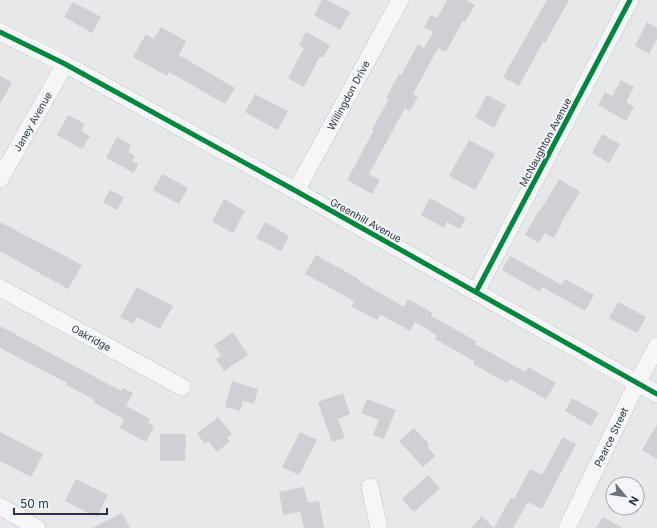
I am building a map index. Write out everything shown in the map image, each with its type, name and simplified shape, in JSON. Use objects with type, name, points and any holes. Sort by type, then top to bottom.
[{"type":"street","name":"Willingdon Drive","points":[[296,191],[400,0]]},
{"type":"street","name":"McNaughton Avenue","points":[[476,292],[630,0]]},
{"type":"street","name":"Greenhill Avenue","points":[[0,32],[65,64],[296,191],[657,394]]},
{"type":"street","name":"Janey Avenue","points":[[0,179],[65,64]]},
{"type":"street","name":"Oakridge","points":[[0,288],[182,387]]},
{"type":"street","name":"Pearce Street","points":[[566,528],[637,383],[657,346]]},
{"type":"street","points":[[370,487],[379,528]]},
{"type":"street","points":[[0,506],[37,528]]},
{"type":"building","points":[[322,0],[327,0],[350,12],[340,30],[314,15]]},
{"type":"building","points":[[447,0],[466,0],[475,5],[465,22],[463,21],[446,52],[438,48],[413,94],[418,97],[410,111],[405,108],[369,174],[380,180],[372,194],[347,180],[374,130],[372,129],[389,99],[386,98],[399,74],[401,75],[418,44],[424,48],[433,32],[424,27],[431,15],[437,18]]},
{"type":"building","points":[[547,0],[569,0],[545,43],[543,42],[519,86],[503,77]]},
{"type":"building","points":[[73,2],[101,17],[92,33],[64,17]]},
{"type":"building","points":[[647,22],[657,28],[657,39],[649,54],[635,46]]},
{"type":"building","points":[[161,27],[186,41],[179,55],[235,88],[225,104],[169,72],[167,76],[133,57],[146,34],[154,39]]},
{"type":"building","points":[[306,32],[330,45],[323,58],[320,56],[304,87],[288,78],[304,48],[299,45]]},
{"type":"building","points":[[0,76],[12,82],[0,104]]},
{"type":"building","points":[[621,80],[634,87],[626,102],[634,107],[626,121],[598,105],[605,92],[612,96]]},
{"type":"building","points":[[255,94],[288,111],[278,130],[245,112]]},
{"type":"building","points":[[487,95],[506,105],[494,128],[475,117]]},
{"type":"building","points":[[68,115],[85,124],[81,131],[90,136],[82,149],[57,135]]},
{"type":"building","points":[[602,134],[620,144],[609,163],[592,153]]},
{"type":"building","points":[[117,137],[131,145],[128,152],[135,156],[132,161],[138,164],[134,173],[106,158]]},
{"type":"building","points":[[469,140],[495,154],[475,190],[449,176]]},
{"type":"building","points":[[162,174],[188,188],[179,204],[153,190]]},
{"type":"building","points":[[559,179],[580,192],[561,223],[554,238],[544,233],[539,243],[525,235]]},
{"type":"building","points":[[110,190],[124,197],[117,210],[103,202]]},
{"type":"building","points":[[430,198],[466,218],[460,229],[447,222],[444,228],[421,215]]},
{"type":"building","points":[[224,199],[245,211],[233,233],[212,222]]},
{"type":"building","points":[[0,222],[82,265],[68,289],[0,251]]},
{"type":"building","points":[[265,222],[289,236],[281,251],[256,238]]},
{"type":"building","points":[[316,255],[359,279],[358,280],[404,307],[408,299],[433,313],[431,316],[476,341],[475,344],[525,372],[528,367],[556,383],[546,399],[510,379],[507,383],[473,364],[474,361],[435,339],[437,335],[415,322],[410,331],[381,315],[377,320],[351,306],[354,301],[305,274]]},
{"type":"building","points":[[510,256],[562,285],[565,279],[594,295],[585,311],[542,287],[540,292],[502,270]]},
{"type":"building","points":[[137,287],[173,306],[160,329],[137,317],[133,324],[120,317]]},
{"type":"building","points":[[618,302],[646,317],[637,333],[609,318]]},
{"type":"building","points":[[0,326],[121,391],[123,388],[133,393],[126,406],[150,419],[148,423],[154,426],[146,442],[120,428],[124,419],[93,402],[95,400],[66,385],[67,383],[0,348]]},
{"type":"building","points":[[233,332],[248,355],[224,371],[216,359],[221,356],[214,345]]},
{"type":"building","points":[[232,381],[258,389],[254,404],[243,401],[240,411],[225,407]]},
{"type":"building","points":[[343,393],[350,414],[338,419],[345,438],[332,442],[318,402]]},
{"type":"building","points":[[572,398],[599,413],[591,426],[565,411]]},
{"type":"building","points":[[367,399],[396,410],[384,439],[373,435],[379,420],[361,413]]},
{"type":"building","points":[[218,417],[232,434],[227,438],[230,441],[217,452],[208,441],[205,444],[197,434]]},
{"type":"building","points":[[657,424],[657,459],[642,450]]},
{"type":"building","points":[[414,428],[429,444],[427,446],[435,456],[423,467],[399,441]]},
{"type":"building","points":[[0,432],[43,454],[31,477],[0,461]]},
{"type":"building","points":[[300,432],[317,440],[299,475],[282,467]]},
{"type":"building","points":[[160,434],[186,434],[185,461],[160,461]]},
{"type":"building","points":[[563,437],[576,444],[542,509],[528,502],[513,528],[494,528],[511,497],[514,499],[530,469],[542,475]]},
{"type":"building","points":[[428,475],[440,488],[414,512],[402,499]]},
{"type":"building","points":[[76,479],[108,495],[97,517],[65,501]]},
{"type":"building","points":[[304,487],[308,503],[319,501],[324,528],[304,528],[300,512],[283,515],[279,492]]},
{"type":"building","points":[[122,513],[130,528],[92,528]]},
{"type":"building","points":[[482,516],[494,528],[471,528]]},
{"type":"building","points":[[603,517],[623,528],[596,528]]},
{"type":"cycle path","points":[[476,292],[630,0]]},
{"type":"cycle path","points":[[0,32],[65,64],[296,191],[657,394]]}]
